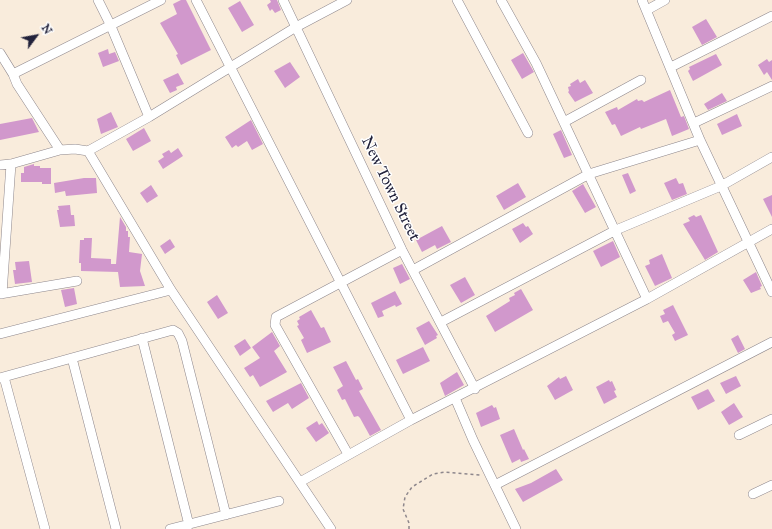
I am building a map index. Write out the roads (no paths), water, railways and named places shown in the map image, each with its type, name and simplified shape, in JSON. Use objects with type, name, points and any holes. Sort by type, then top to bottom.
[{"type":"street","points":[[98,0],[110,24],[149,117]]},
{"type":"street","points":[[13,74],[110,24],[161,0]]},
{"type":"street","points":[[196,0],[411,420]]},
{"type":"street","name":"New Town Street","points":[[283,0],[402,250],[475,389]]},
{"type":"street","points":[[0,165],[11,164],[60,150],[75,149],[88,151],[149,117],[296,26],[347,0]]},
{"type":"street","points":[[457,0],[528,133]]},
{"type":"street","points":[[501,0],[536,63],[616,230],[647,299]]},
{"type":"street","points":[[642,0],[700,140],[772,292]]},
{"type":"street","points":[[647,10],[665,0]]},
{"type":"street","points":[[671,67],[772,16]]},
{"type":"street","points":[[0,53],[13,74],[17,84],[60,150]]},
{"type":"street","points":[[564,122],[641,80]]},
{"type":"street","points":[[694,123],[772,86]]},
{"type":"street","points":[[413,270],[589,174],[700,140]]},
{"type":"street","points":[[88,151],[171,290],[331,529]]},
{"type":"street","points":[[441,322],[616,230],[721,186],[772,157]]},
{"type":"street","points":[[11,164],[1,294],[77,281]]},
{"type":"street","points":[[300,482],[411,420],[475,389],[647,299],[772,229]]},
{"type":"street","points":[[348,454],[275,325],[276,317],[402,250]]},
{"type":"street","points":[[0,334],[171,290]]},
{"type":"street","points":[[45,529],[2,378],[172,330],[178,333],[182,341],[226,515]]},
{"type":"street","points":[[142,338],[189,525]]},
{"type":"street","points":[[495,485],[772,342]]},
{"type":"street","points":[[72,358],[116,529]]},
{"type":"street","points":[[455,398],[516,529]]},
{"type":"street","points":[[739,435],[772,420]]},
{"type":"street","points":[[753,494],[772,485]]},
{"type":"street","points":[[170,529],[279,501]]}]
